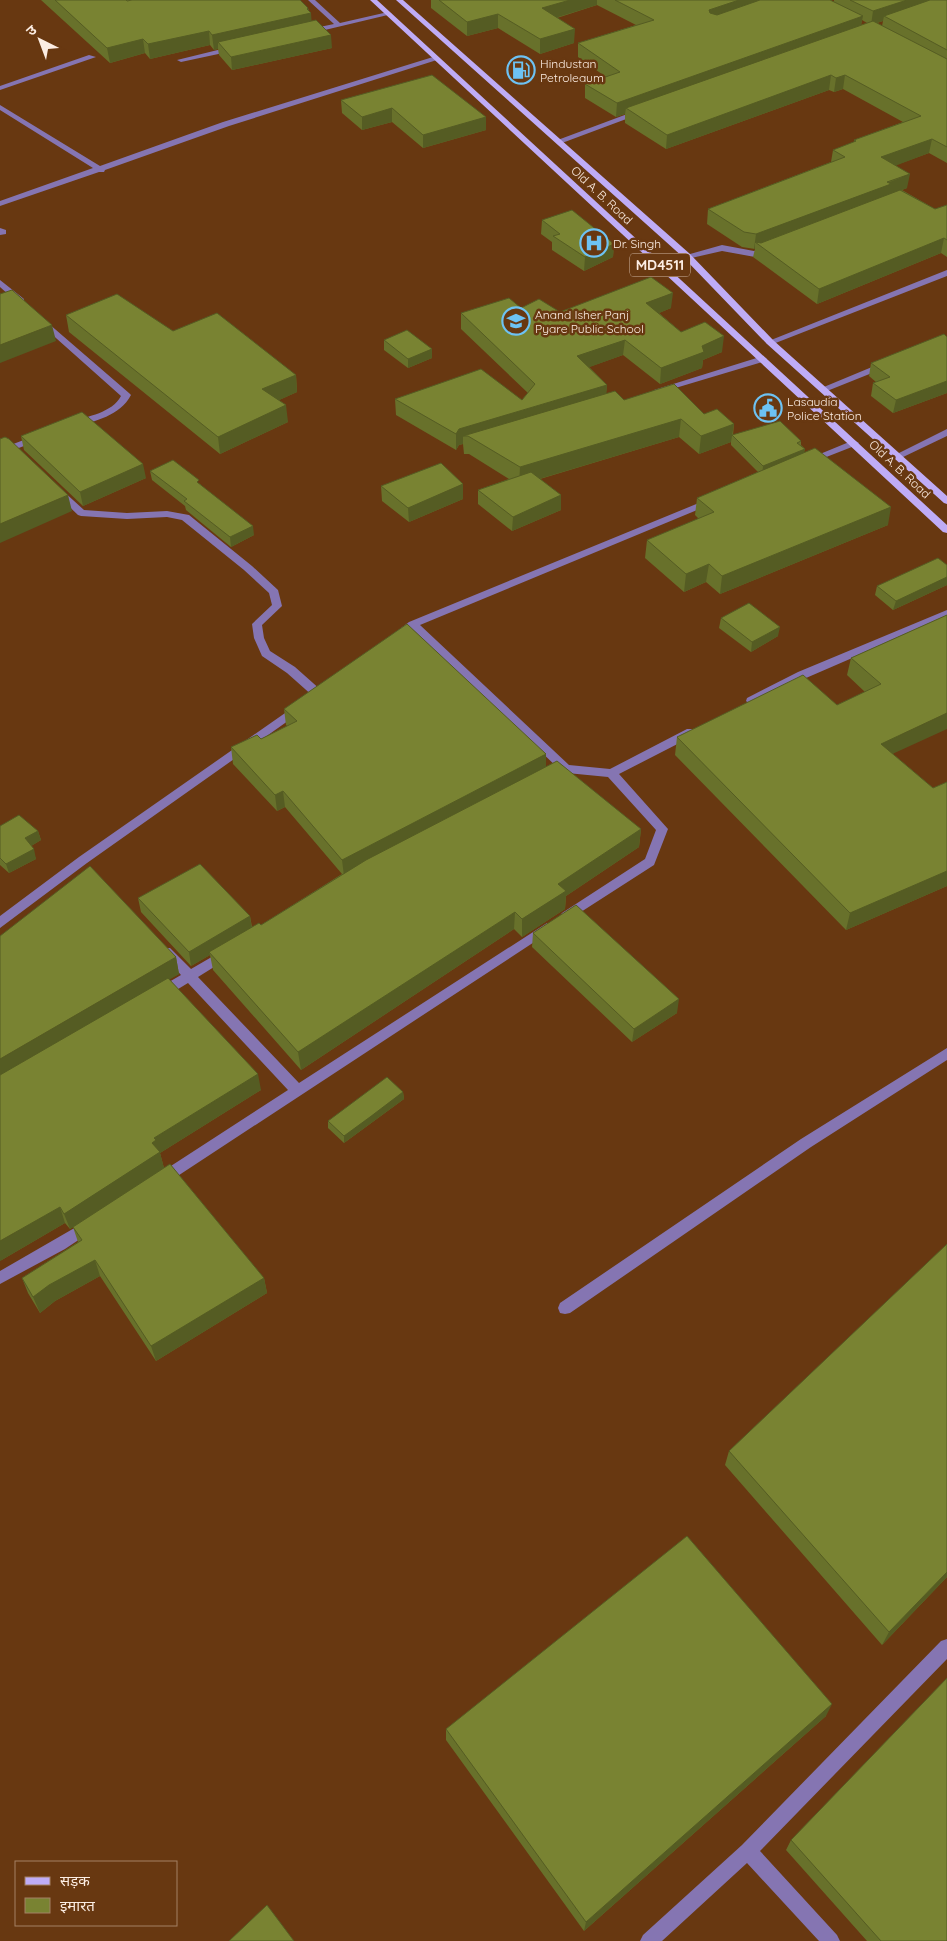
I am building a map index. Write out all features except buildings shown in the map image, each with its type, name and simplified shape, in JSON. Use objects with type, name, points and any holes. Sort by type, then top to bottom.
[{"type":"main road","name":"Old A. B. Road","points":[[373,0],[947,530]]},
{"type":"main road","name":"Old A. B. Road","points":[[399,0],[687,256],[770,342],[947,501]]},
{"type":"street","points":[[311,0],[339,25]]},
{"type":"street","points":[[302,33],[388,14]]},
{"type":"street","points":[[181,60],[246,46]]},
{"type":"street","points":[[0,88],[92,57]]},
{"type":"street","points":[[0,204],[101,170],[226,124],[436,59]]},
{"type":"street","points":[[0,107],[101,170]]},
{"type":"street","points":[[559,141],[652,108]]},
{"type":"street","points":[[687,256],[722,248],[755,254],[782,244]]},
{"type":"street","points":[[770,342],[947,272]]},
{"type":"street","points":[[0,283],[126,395],[124,401],[108,412],[64,428]]},
{"type":"street","points":[[650,393],[763,359]]},
{"type":"street","points":[[824,389],[894,361]]},
{"type":"street","points":[[898,456],[947,432]]},
{"type":"street","points":[[0,452],[47,434]]},
{"type":"street","points":[[802,464],[854,443]]},
{"type":"street","points":[[0,923],[86,864],[322,691],[266,652],[259,638],[257,624],[277,606],[274,592],[203,530],[185,517],[166,514],[127,516],[81,513],[53,486]]},
{"type":"street","points":[[389,641],[413,624],[723,496]]},
{"type":"street","points":[[741,706],[802,675],[947,613]]},
{"type":"street","points":[[413,624],[566,769]]},
{"type":"street","points":[[538,782],[566,769],[611,773],[698,729]]},
{"type":"street","points":[[150,1186],[650,862],[662,829],[611,773]]},
{"type":"street","points":[[156,940],[298,1091]]},
{"type":"street","points":[[146,1002],[239,946]]},
{"type":"street","points":[[565,1308],[806,1143],[947,1053]]},
{"type":"street","points":[[0,1278],[60,1245],[101,1218]]},
{"type":"street","points":[[649,1941],[748,1851],[947,1647]]},
{"type":"street","points":[[748,1851],[832,1941]]},
{"type":"place","name":"Hindustan Petroleaum","points":[[521,70]]},
{"type":"place","name":"Dr. Singh","points":[[594,243]]},
{"type":"place","name":"Anand Isher Panj Pyare Public School","points":[[516,321]]},
{"type":"place","name":"Lasaudia Police Station","points":[[768,408]]}]
